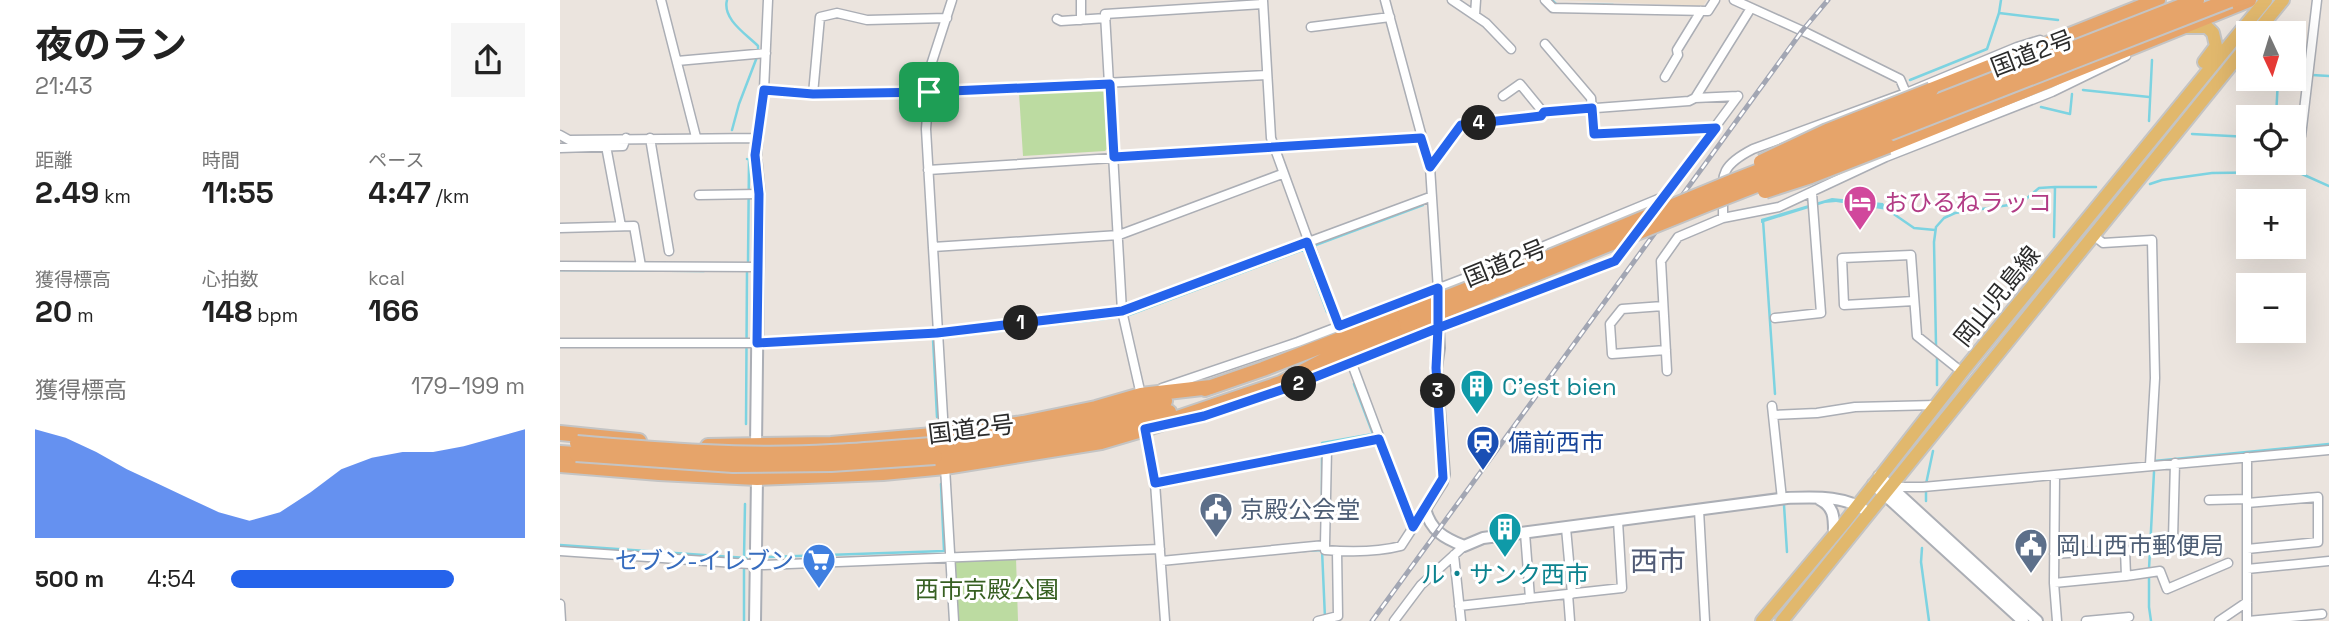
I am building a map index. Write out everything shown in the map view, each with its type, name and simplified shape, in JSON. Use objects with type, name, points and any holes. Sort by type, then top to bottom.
[{"type":"highway","points":[[1731,181],[1770,156],[1827,131],[2158,0]]},
{"type":"highway","name":"国道2号","points":[[560,453],[576,449],[938,456],[1024,445],[1101,429],[1222,396],[1336,354],[1552,256],[1731,181],[2197,0]]},
{"type":"highway","name":"国道2号","points":[[938,456],[1211,387],[1405,321],[2230,0]]},
{"type":"highway","points":[[1708,204],[1745,197],[1811,176],[2249,0]]},
{"type":"highway","points":[[560,465],[757,478],[883,472],[938,456],[1101,442],[1281,383],[1336,354]]},
{"type":"highway","points":[[560,433],[656,443],[756,446],[831,444],[944,434],[1023,423],[1141,396],[1211,387]]},
{"type":"highway","name":"国道2号","points":[[560,441],[576,449]]},
{"type":"main road","name":"岡山児島線","points":[[1762,621],[2266,0]]},
{"type":"main road","points":[[2266,21],[2283,0]]},
{"type":"main road","points":[[2269,18],[2291,0]]},
{"type":"main road","points":[[2181,28],[2207,27],[2216,40],[2216,46],[2202,65],[2193,89]]},
{"type":"main road","name":"岡山児島線","points":[[1782,621],[2236,59]]},
{"type":"street","points":[[661,0],[696,137]]},
{"type":"street","points":[[755,621],[748,565],[757,478],[750,343],[752,194],[764,90],[761,54],[768,0]]},
{"type":"street","points":[[944,434],[926,129],[934,49],[952,0]]},
{"type":"street","points":[[1081,0],[1082,20]]},
{"type":"street","points":[[1324,449],[1325,550],[1401,546],[1442,482],[1444,474],[1436,368],[1438,288],[1430,167],[1385,0]]},
{"type":"street","points":[[1452,0],[1486,23],[1511,48]]},
{"type":"street","points":[[1475,15],[1476,0]]},
{"type":"street","points":[[1548,3],[1708,11],[1715,0]]},
{"type":"street","points":[[1734,0],[1900,79],[1906,93]]},
{"type":"street","points":[[2306,105],[2317,0]]},
{"type":"street","points":[[1339,326],[1271,138],[1263,2],[1190,4],[1105,14],[1123,314],[1141,396],[1339,326],[1663,197]]},
{"type":"street","points":[[1430,167],[1461,125],[1541,116],[1544,112],[1689,101],[1695,97],[1751,8]]},
{"type":"street","points":[[1665,77],[1701,11]]},
{"type":"street","points":[[813,94],[820,17],[838,13],[867,20],[947,18]]},
{"type":"street","points":[[1311,27],[1390,17]]},
{"type":"street","points":[[1057,19],[1106,18]]},
{"type":"street","points":[[1723,218],[1724,171],[1734,159],[1753,149],[1906,93],[2017,47],[2062,34],[2077,33]]},
{"type":"street","points":[[1667,371],[1661,261],[1678,237],[1723,218],[1813,200],[1842,177],[2052,92],[2159,38]]},
{"type":"street","points":[[1545,44],[1591,98],[1594,134],[1716,128]]},
{"type":"street","points":[[677,61],[761,54]]},
{"type":"street","points":[[764,90],[813,94],[929,92],[1267,75]]},
{"type":"street","points":[[1503,96],[1520,84],[1544,112]]},
{"type":"street","points":[[1165,621],[1155,483],[1145,429],[1204,416],[1352,364],[1438,328],[1615,261],[1738,96],[1695,97]]},
{"type":"street","points":[[1866,107],[1886,157]]},
{"type":"street","points":[[560,135],[569,140],[757,138]]},
{"type":"street","points":[[560,148],[623,146],[626,138]]},
{"type":"street","points":[[650,138],[669,251]]},
{"type":"street","points":[[928,170],[1421,138]]},
{"type":"street","points":[[606,146],[621,226]]},
{"type":"street","points":[[933,247],[1119,235],[1282,174]]},
{"type":"street","points":[[699,195],[752,194]]},
{"type":"street","points":[[560,343],[750,343],[938,337],[1123,314],[1308,246],[1430,197]]},
{"type":"street","points":[[1775,318],[1821,313],[1813,200]]},
{"type":"street","points":[[560,228],[634,226],[641,266]]},
{"type":"street","points":[[2093,235],[2103,243],[2152,240],[2155,379],[2150,465]]},
{"type":"street","points":[[1914,301],[1844,305],[1842,258],[1911,255],[1917,337],[1962,372]]},
{"type":"street","points":[[560,266],[751,267]]},
{"type":"street","points":[[1663,306],[1622,309],[1610,324],[1612,354],[1666,350]]},
{"type":"street","points":[[1352,364],[1413,527]]},
{"type":"street","points":[[1782,499],[1772,411],[1817,413],[1855,407],[1936,405]]},
{"type":"street","points":[[1155,483],[1379,439]]},
{"type":"street","points":[[1887,490],[2329,450]]},
{"type":"street","points":[[938,456],[950,557],[954,621]]},
{"type":"street","points":[[2247,457],[2248,621],[2322,614]]},
{"type":"street","points":[[2173,539],[2175,463]]},
{"type":"street","points":[[2055,475],[2053,583],[2057,621]]},
{"type":"street","points":[[1876,480],[2037,621]]},
{"type":"street","points":[[1887,490],[2023,621]]},
{"type":"street","points":[[2209,500],[2318,497],[2318,542],[2247,549]]},
{"type":"street","points":[[1815,498],[1832,509],[1833,535]]},
{"type":"street","points":[[1394,621],[1421,585],[1464,546],[1483,538],[1782,499],[1815,498],[1858,504],[1869,513]]},
{"type":"street","points":[[1425,509],[1432,528],[1464,546]]},
{"type":"street","points":[[1699,510],[1705,621]]},
{"type":"street","points":[[1459,606],[1622,588],[1618,521]]},
{"type":"street","points":[[1566,528],[1570,621]]},
{"type":"street","points":[[1525,533],[1530,598]]},
{"type":"street","points":[[1161,561],[1323,546]]},
{"type":"street","points":[[560,551],[748,565],[1160,549]]},
{"type":"street","points":[[2054,554],[2125,549],[2126,576]]},
{"type":"street","points":[[1322,620],[1338,616],[1338,551]]},
{"type":"street","points":[[1454,555],[1461,621]]},
{"type":"street","points":[[2247,569],[2329,561]]},
{"type":"street","points":[[2053,583],[2160,572],[2166,589],[2228,563]]},
{"type":"street","points":[[2219,621],[2247,602]]},
{"type":"street","points":[[560,604],[561,621]]},
{"type":"street","points":[[2086,621],[2129,617]]},
{"type":"shaded area","points":[[1555,0],[1707,0],[1703,6]]},
{"type":"green space","points":[[1101,88],[1104,91],[1105,151],[1023,156],[1019,93]]},
{"type":"green space","name":"西市京殿公園","points":[[1016,558],[1018,621],[957,621],[955,560]]},
{"type":"water","points":[[1832,198],[1883,203],[1887,210],[1836,202],[1825,203],[1761,223],[1761,219]]},
{"type":"waterway","points":[[727,0],[726,7],[731,20],[758,46],[758,51]]},
{"type":"waterway","points":[[1552,0],[1556,4],[1613,5]]},
{"type":"waterway","points":[[1999,13],[2001,0]]},
{"type":"waterway","points":[[1910,80],[1987,49],[1999,13],[2058,20]]},
{"type":"waterway","points":[[732,130],[757,57]]},
{"type":"waterway","points":[[2149,121],[2152,60]]},
{"type":"waterway","points":[[2312,75],[2329,76]]},
{"type":"waterway","points":[[2083,90],[2149,97]]},
{"type":"waterway","points":[[2277,91],[2277,105]]},
{"type":"waterway","points":[[2041,107],[2070,114],[2072,94]]},
{"type":"waterway","points":[[2192,134],[2236,136]]},
{"type":"waterway","points":[[747,159],[748,264]]},
{"type":"waterway","points":[[2150,184],[2212,173],[2287,172],[2302,174],[2329,186]]},
{"type":"waterway","points":[[2054,237],[2055,187],[2096,187]]},
{"type":"waterway","points":[[1936,345],[1936,227],[1944,218],[1955,213],[2009,205],[2026,199],[2039,188],[2055,187]]},
{"type":"waterway","points":[[1126,316],[1423,205]]},
{"type":"waterway","points":[[1885,208],[1914,228],[1935,230]]},
{"type":"waterway","points":[[1763,220],[1775,394]]},
{"type":"waterway","points":[[1304,250],[1327,312]]},
{"type":"waterway","points":[[560,270],[704,271]]},
{"type":"waterway","points":[[746,424],[747,270]]},
{"type":"waterway","points":[[937,417],[933,339],[1120,317]]},
{"type":"waterway","points":[[1937,357],[1937,385]]},
{"type":"waterway","points":[[1322,494],[1322,443],[1373,434],[1354,384]]},
{"type":"waterway","points":[[2154,461],[2329,444]]},
{"type":"waterway","points":[[1926,484],[1933,451]]},
{"type":"waterway","points":[[2149,569],[2154,472]]},
{"type":"waterway","points":[[768,557],[944,551],[941,484]]},
{"type":"waterway","points":[[1926,490],[1926,501]]},
{"type":"waterway","points":[[744,558],[745,504]]},
{"type":"waterway","points":[[1784,505],[1787,552]]},
{"type":"waterway","points":[[560,545],[747,558]]},
{"type":"waterway","points":[[1922,548],[1921,562],[1929,621]]},
{"type":"waterway","points":[[1303,551],[1322,550],[1325,618]]},
{"type":"waterway","points":[[744,565],[744,621]]},
{"type":"waterway","points":[[2149,576],[2151,621]]},
{"type":"railway","points":[[1372,621],[1802,31],[1828,0]]},
{"type":"place","name":"おひるねラッコ","points":[[1860,232]]},
{"type":"place","name":"C'est bien","points":[[1477,416]]},
{"type":"place","name":"備前西市","points":[[1483,472]]},
{"type":"place","name":"京殿公会堂","points":[[1216,539]]},
{"type":"place","name":"ル・サンク西市","points":[[1505,559]]},
{"type":"place","name":"岡山西市郵便局","points":[[2031,575]]},
{"type":"place","name":"セブン-イレブン","points":[[819,590]]},
{"type":"district","name":"西市","points":[[1658,561]]},
{"type":"route","points":[[929,92],[813,94],[764,90],[755,155],[759,173],[757,343],[937,333],[1122,311],[1307,242],[1339,326],[1438,288],[1438,328],[1290,387],[1204,416],[1145,429],[1155,483],[1379,439],[1413,527],[1442,482],[1444,474],[1436,368],[1438,328],[1615,261],[1716,128],[1594,134],[1592,108],[1544,112],[1541,116],[1461,125],[1430,167],[1421,138],[1114,157],[1110,84],[929,92]]}]
